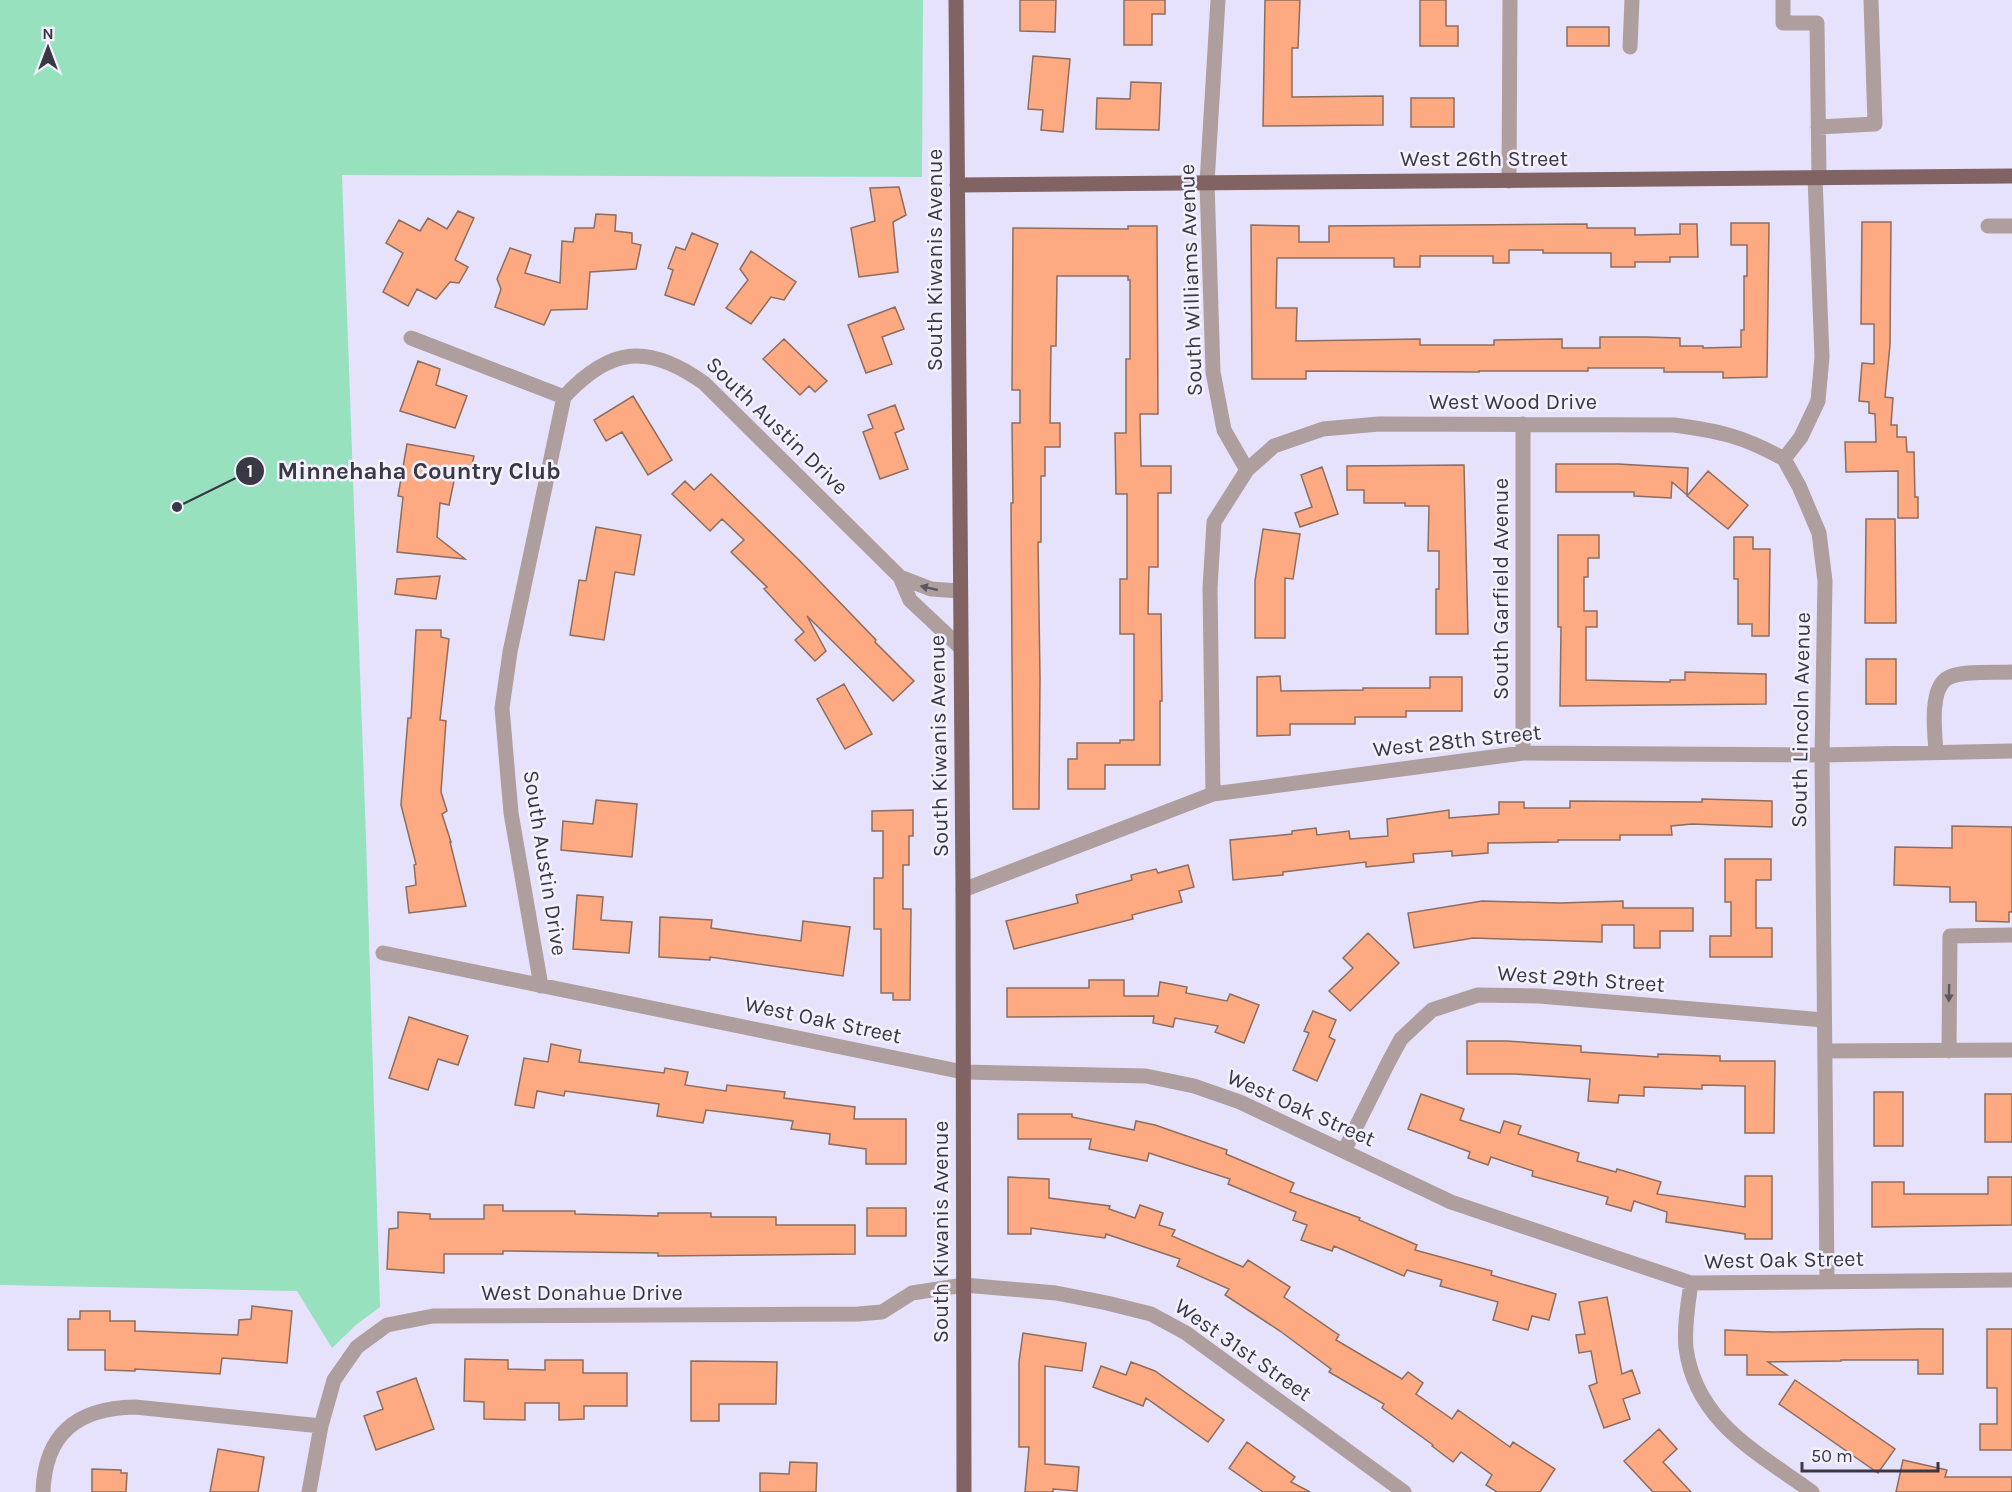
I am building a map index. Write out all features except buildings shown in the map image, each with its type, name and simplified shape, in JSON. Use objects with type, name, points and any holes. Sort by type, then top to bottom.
[{"type":"main road","name":"South Kiwanis Avenue","points":[[956,0],[963,890],[964,1492]]},
{"type":"main road","name":"West 26th Street","points":[[957,185],[2012,176]]},
{"type":"street","name":"South Williams Avenue","points":[[1218,0],[1207,183],[1213,372],[1224,430],[1247,470]]},
{"type":"street","points":[[1509,182],[1510,0]]},
{"type":"street","points":[[1630,47],[1632,0]]},
{"type":"street","points":[[1783,0],[1783,23],[1817,23],[1817,177],[1821,357],[1818,401],[1801,437],[1784,459]]},
{"type":"street","points":[[1818,127],[1875,124],[1871,0]]},
{"type":"street","points":[[1989,226],[2012,226]]},
{"type":"street","points":[[411,338],[564,397]]},
{"type":"street","name":"South Austin Drive","points":[[541,986],[511,813],[502,708],[510,652],[564,397],[581,379],[601,365],[627,356],[656,358],[683,368],[704,383],[900,577],[910,600],[960,647]]},
{"type":"street","name":"West Wood Drive","points":[[1247,470],[1274,447],[1323,429],[1379,424],[1674,425],[1720,431],[1757,443],[1784,459]]},
{"type":"street","name":"South Garfield Avenue","points":[[1523,424],[1523,753]]},
{"type":"street","name":"South Lincoln Avenue","points":[[1784,459],[1799,486],[1819,533],[1826,581],[1822,755],[1827,1282]]},
{"type":"street","points":[[1213,794],[1210,588],[1214,522],[1247,470]]},
{"type":"street","name":"South Austin Drive","points":[[900,577],[931,590],[960,591]]},
{"type":"street","points":[[1936,752],[1935,706],[1939,689],[1947,679],[1963,674],[2012,672]]},
{"type":"street","name":"West 28th Street","points":[[963,890],[1213,794],[1523,753],[1822,755],[2012,751]]},
{"type":"street","points":[[1949,1051],[1950,936],[2012,935]]},
{"type":"street","name":"West Oak Street","points":[[383,953],[963,1072],[1146,1076],[1194,1086],[1240,1102],[1451,1202],[1691,1283],[2012,1280]]},
{"type":"street","name":"West 29th Street","points":[[1344,1151],[1401,1039],[1432,1010],[1478,995],[1539,996],[1824,1020]]},
{"type":"street","points":[[1825,1052],[2012,1050]]},
{"type":"street","points":[[1691,1283],[1686,1346],[1692,1372],[1703,1400],[1728,1431],[1812,1492]]},
{"type":"street","name":"West Donahue Drive","points":[[309,1492],[321,1426],[334,1380],[357,1347],[387,1325],[433,1316],[858,1314],[882,1312],[912,1293],[964,1285]]},
{"type":"street","name":"West 31st Street","points":[[964,1285],[1056,1293],[1151,1314],[1186,1333],[1404,1492]]},
{"type":"street","points":[[43,1492],[45,1469],[51,1451],[63,1434],[90,1413],[113,1407],[135,1407],[321,1426]]},
{"type":"green space","points":[[0,0],[923,0],[922,177],[342,175],[380,1307],[356,1325],[332,1348],[297,1291],[0,1285]]},
{"type":"place","name":"Minnehaha Country Club","points":[[177,507]]}]
